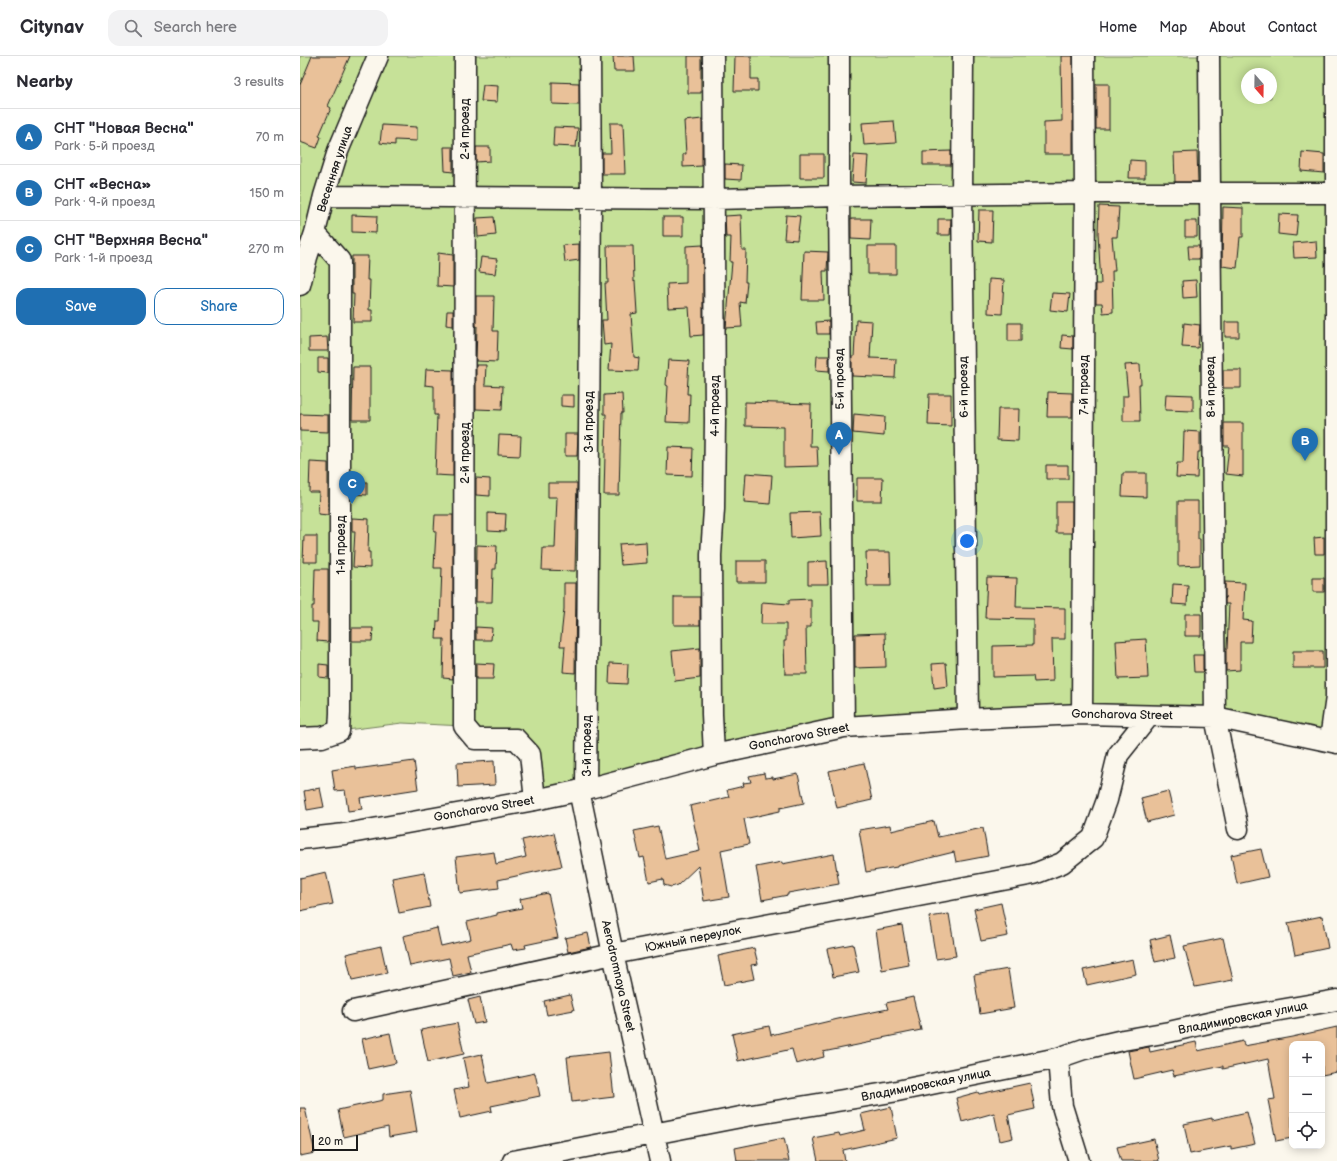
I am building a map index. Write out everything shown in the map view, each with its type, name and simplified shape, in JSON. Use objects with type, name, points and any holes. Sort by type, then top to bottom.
[{"type":"street","name":"Весенняя улица","points":[[300,285],[303,255],[315,233],[324,196],[338,151],[378,56]]},
{"type":"street","name":"2-й проезд","points":[[465,56],[464,726],[475,739],[516,739],[530,754],[535,800]]},
{"type":"street","name":"3-й проезд","points":[[583,789],[591,198],[590,56]]},
{"type":"street","name":"4-й проезд","points":[[714,56],[715,420],[714,509],[710,555],[714,755]]},
{"type":"street","name":"5-й проезд","points":[[839,56],[844,727]]},
{"type":"street","name":"6-й проезд","points":[[963,56],[962,195],[968,719]]},
{"type":"street","name":"7-й проезд","points":[[1082,714],[1085,193],[1084,56]]},
{"type":"street","name":"8-й проезд","points":[[1210,56],[1215,717],[1238,829]]},
{"type":"street","points":[[1333,742],[1336,689],[1336,56]]},
{"type":"street","points":[[324,196],[714,199],[1085,193],[1210,194],[1337,192]]},
{"type":"street","name":"1-й проезд","points":[[300,738],[322,737],[339,731],[340,713],[340,261],[315,233]]},
{"type":"street","name":"Goncharova Street","points":[[300,839],[345,834],[535,800],[714,755],[844,727],[968,719],[1082,714],[1215,717],[1333,742]]},
{"type":"street","name":"Южный переулок","points":[[353,1010],[613,954],[1034,874],[1062,863],[1093,838],[1107,800],[1118,755],[1149,716]]},
{"type":"street","name":"Aerodromnaya Street","points":[[583,789],[613,954],[660,1161]]},
{"type":"street","name":"Владимировская улица","points":[[513,1161],[746,1116],[892,1092],[1058,1058],[1084,1049],[1123,1040],[1170,1032],[1216,1021],[1337,1000]]},
{"type":"street","points":[[1058,1058],[1062,1106],[1079,1161]]},
{"type":"green space","points":[[300,56],[1337,56],[1337,743],[1215,717],[844,727],[535,800],[530,754],[464,726],[402,723],[339,731],[300,738]]},
{"type":"building","points":[[312,56],[350,56],[328,106],[331,108],[319,136],[321,137],[317,148],[300,142],[300,85]]},
{"type":"building","points":[[613,56],[634,56],[635,71],[614,71]]},
{"type":"building","points":[[688,56],[701,56],[701,93],[688,93]]},
{"type":"building","points":[[735,56],[751,56],[751,79],[758,79],[758,91],[734,91]]},
{"type":"building","points":[[1061,56],[1073,56],[1073,154],[1044,154],[1044,122],[1062,121]]},
{"type":"building","points":[[552,82],[579,83],[579,105],[552,104]]},
{"type":"building","points":[[1096,84],[1109,84],[1109,129],[1096,129]]},
{"type":"building","points":[[483,85],[498,86],[497,102],[481,101]]},
{"type":"building","points":[[702,119],[702,166],[683,167],[683,154],[686,154],[684,121]]},
{"type":"building","points":[[894,121],[896,143],[864,145],[862,123]]},
{"type":"building","points":[[610,123],[623,123],[625,174],[602,174],[602,153],[611,153]]},
{"type":"building","points":[[382,125],[417,127],[417,141],[395,140],[395,145],[380,143]]},
{"type":"building","points":[[554,127],[578,128],[576,147],[553,146]]},
{"type":"building","points":[[444,147],[453,147],[453,172],[445,171]]},
{"type":"building","points":[[476,147],[490,147],[490,161],[476,162]]},
{"type":"building","points":[[951,151],[951,165],[923,165],[923,152]]},
{"type":"building","points":[[1197,152],[1198,182],[1175,182],[1174,153]]},
{"type":"building","points":[[1302,152],[1324,154],[1324,173],[1301,171]]},
{"type":"building","points":[[800,154],[824,154],[824,178],[800,178]]},
{"type":"building","points":[[854,155],[868,156],[866,183],[852,182]]},
{"type":"building","points":[[1130,160],[1145,161],[1145,178],[1129,178]]},
{"type":"building","points":[[725,164],[742,165],[741,180],[725,179]]},
{"type":"building","points":[[1099,206],[1119,207],[1117,237],[1112,237],[1115,271],[1112,271],[1113,312],[1103,313],[1102,303],[1096,303],[1096,284],[1101,284],[1098,233]]},
{"type":"building","points":[[1223,207],[1243,208],[1243,237],[1240,237],[1237,268],[1222,266]]},
{"type":"building","points":[[979,210],[993,210],[992,242],[978,241]]},
{"type":"building","points":[[1279,214],[1298,215],[1296,236],[1278,234]]},
{"type":"building","points":[[352,215],[377,216],[376,233],[352,232]]},
{"type":"building","points":[[741,215],[742,250],[746,250],[745,282],[747,282],[745,303],[740,302],[742,327],[726,328],[732,262],[730,262],[731,237],[726,237],[725,216]]},
{"type":"building","points":[[786,215],[800,216],[797,240],[784,239]]},
{"type":"building","points":[[494,217],[496,235],[478,237],[477,218]]},
{"type":"building","points":[[663,217],[683,217],[683,236],[663,236]]},
{"type":"building","points":[[851,219],[871,219],[870,240],[851,239]]},
{"type":"building","points":[[938,219],[951,219],[950,235],[938,235]]},
{"type":"building","points":[[1185,221],[1197,221],[1197,237],[1185,237]]},
{"type":"building","points":[[1316,241],[1317,257],[1294,258],[1293,243]]},
{"type":"building","points":[[579,244],[579,260],[565,262],[563,245]]},
{"type":"building","points":[[703,245],[703,335],[691,336],[689,307],[668,308],[667,284],[686,283],[686,246]]},
{"type":"building","points":[[607,246],[633,246],[637,313],[631,314],[634,357],[639,358],[638,371],[609,370],[611,344],[604,345],[602,320],[607,320],[605,283],[608,283]]},
{"type":"building","points":[[868,246],[896,246],[896,274],[868,274]]},
{"type":"building","points":[[1188,246],[1199,246],[1199,259],[1189,259]]},
{"type":"building","points":[[804,251],[828,252],[827,271],[823,271],[824,300],[802,300]]},
{"type":"building","points":[[438,253],[453,255],[453,287],[437,286]]},
{"type":"building","points":[[352,256],[368,256],[367,280],[370,280],[369,310],[372,310],[372,322],[353,322],[354,294],[352,294]]},
{"type":"building","points":[[481,257],[497,259],[495,274],[479,272]]},
{"type":"building","points":[[989,279],[1004,280],[1002,314],[988,313]]},
{"type":"building","points":[[1196,280],[1197,297],[1183,298],[1182,281]]},
{"type":"building","points":[[1052,293],[1070,294],[1068,312],[1050,310]]},
{"type":"building","points":[[476,296],[494,296],[493,331],[498,331],[497,362],[476,361]]},
{"type":"building","points":[[447,311],[453,311],[453,326],[446,325]]},
{"type":"building","points":[[856,320],[872,321],[870,358],[896,359],[895,378],[852,376],[852,357],[854,357]]},
{"type":"building","points":[[829,321],[829,334],[817,334],[816,322]]},
{"type":"building","points":[[1225,322],[1239,322],[1239,337],[1225,337]]},
{"type":"building","points":[[1008,323],[1021,323],[1021,341],[1008,341]]},
{"type":"building","points":[[1184,323],[1200,325],[1198,348],[1182,347]]},
{"type":"building","points":[[1062,335],[1073,336],[1073,349],[1061,348]]},
{"type":"building","points":[[327,337],[328,351],[309,351],[309,338]]},
{"type":"building","points":[[817,356],[829,356],[829,371],[816,370]]},
{"type":"building","points":[[318,358],[328,358],[328,373],[318,372]]},
{"type":"building","points":[[668,360],[689,361],[687,394],[690,394],[689,423],[666,422]]},
{"type":"building","points":[[1140,364],[1140,421],[1123,421],[1123,396],[1128,396],[1125,365]]},
{"type":"building","points":[[476,365],[486,365],[485,385],[503,386],[502,410],[476,409]]},
{"type":"building","points":[[353,367],[370,367],[370,420],[352,420]]},
{"type":"building","points":[[426,369],[453,370],[453,476],[435,475],[437,415],[434,415],[434,386],[425,385]]},
{"type":"building","points":[[1223,370],[1241,370],[1241,388],[1223,388]]},
{"type":"building","points":[[1048,392],[1072,393],[1072,417],[1047,417]]},
{"type":"building","points":[[622,394],[623,413],[621,413],[619,495],[604,495],[606,414],[604,414],[604,395]]},
{"type":"building","points":[[929,394],[951,394],[951,426],[928,425]]},
{"type":"building","points":[[1166,394],[1193,395],[1193,411],[1165,410]]},
{"type":"building","points":[[561,395],[574,395],[574,407],[561,406]]},
{"type":"building","points":[[745,402],[811,404],[810,446],[817,446],[818,466],[784,467],[784,427],[745,426]]},
{"type":"building","points":[[998,409],[1019,409],[1018,441],[997,440]]},
{"type":"building","points":[[300,414],[328,415],[328,432],[300,431]]},
{"type":"building","points":[[854,414],[885,417],[884,436],[853,433]]},
{"type":"building","points":[[1224,423],[1243,423],[1243,476],[1226,474],[1229,446],[1224,446]]},
{"type":"building","points":[[1184,431],[1200,432],[1200,452],[1198,452],[1197,478],[1176,477],[1177,463],[1183,463]]},
{"type":"building","points":[[565,434],[578,434],[577,456],[565,456]]},
{"type":"building","points":[[499,435],[521,436],[520,456],[498,455]]},
{"type":"building","points":[[668,447],[693,448],[692,476],[667,475]]},
{"type":"building","points":[[310,462],[328,463],[328,515],[318,514],[319,492],[309,492]]},
{"type":"building","points":[[1046,465],[1068,465],[1068,479],[1046,479]]},
{"type":"building","points":[[746,473],[772,475],[770,504],[744,502]]},
{"type":"building","points":[[1123,473],[1146,473],[1146,497],[1122,496]]},
{"type":"building","points":[[476,478],[490,479],[490,496],[476,495]]},
{"type":"building","points":[[857,478],[883,478],[882,501],[857,501]]},
{"type":"building","points":[[352,481],[367,482],[367,495],[352,494]]},
{"type":"building","points":[[548,483],[577,483],[575,571],[542,570],[543,548],[555,548],[557,497],[548,497]]},
{"type":"building","points":[[1178,501],[1198,501],[1200,565],[1178,566]]},
{"type":"building","points":[[1056,502],[1072,502],[1072,533],[1056,533]]},
{"type":"building","points":[[820,512],[821,536],[791,538],[790,513]]},
{"type":"building","points":[[488,513],[506,514],[505,532],[488,531]]},
{"type":"building","points":[[435,515],[453,515],[453,679],[443,678],[444,639],[436,639],[437,621],[440,621],[442,568],[434,568],[436,531],[434,531]]},
{"type":"building","points":[[352,518],[369,519],[368,552],[370,552],[370,568],[353,567],[355,531],[352,531]]},
{"type":"building","points":[[304,536],[317,536],[317,562],[303,562]]},
{"type":"building","points":[[1324,537],[1324,554],[1315,554],[1314,538]]},
{"type":"building","points":[[646,542],[647,563],[621,565],[619,544]]},
{"type":"building","points":[[477,545],[497,546],[496,569],[493,569],[492,602],[476,602]]},
{"type":"building","points":[[866,552],[890,552],[891,586],[867,586]]},
{"type":"building","points":[[736,561],[765,561],[765,582],[736,582]]},
{"type":"building","points":[[827,561],[828,584],[808,584],[808,562]]},
{"type":"building","points":[[315,569],[328,569],[328,642],[317,641],[318,622],[312,622]]},
{"type":"building","points":[[987,577],[1017,578],[1016,607],[1065,608],[1065,639],[1052,639],[1053,681],[1034,682],[1033,676],[993,677],[993,646],[1033,645],[1033,619],[985,618]]},
{"type":"building","points":[[1313,578],[1324,578],[1324,592],[1313,592]]},
{"type":"building","points":[[1225,582],[1245,583],[1243,620],[1252,621],[1251,642],[1240,642],[1240,670],[1226,671],[1229,604],[1225,604]]},
{"type":"building","points":[[564,583],[576,583],[575,673],[563,672],[565,646],[560,646],[564,609]]},
{"type":"building","points":[[1173,584],[1188,585],[1187,605],[1172,604]]},
{"type":"building","points":[[674,597],[700,597],[700,625],[674,625]]},
{"type":"building","points":[[811,599],[811,627],[806,627],[807,674],[785,674],[784,641],[786,641],[786,624],[761,624],[762,602],[789,604],[789,600]]},
{"type":"building","points":[[1185,614],[1201,614],[1201,636],[1185,636]]},
{"type":"building","points":[[476,627],[492,628],[491,640],[476,640]]},
{"type":"building","points":[[352,628],[373,628],[372,641],[352,641]]},
{"type":"building","points":[[885,633],[886,667],[855,668],[855,634]]},
{"type":"building","points":[[1146,639],[1148,678],[1118,679],[1116,641]]},
{"type":"building","points":[[700,648],[700,678],[675,681],[672,651]]},
{"type":"building","points":[[1293,651],[1323,651],[1323,668],[1293,668]]},
{"type":"building","points":[[1193,655],[1203,655],[1203,672],[1194,672]]},
{"type":"building","points":[[476,663],[494,664],[493,679],[476,679]]},
{"type":"building","points":[[610,663],[628,664],[627,684],[609,683]]},
{"type":"building","points":[[946,663],[948,686],[934,688],[932,664]]},
{"type":"building","points":[[319,664],[328,665],[328,678],[319,677]]},
{"type":"building","points":[[414,761],[418,789],[360,798],[362,809],[348,811],[345,790],[335,791],[332,770],[356,766],[356,769]]},
{"type":"building","points":[[494,761],[495,785],[458,787],[457,763]]},
{"type":"building","points":[[864,763],[872,800],[837,808],[829,771]]},
{"type":"building","points":[[764,773],[765,778],[773,777],[773,779],[798,774],[804,803],[780,808],[780,811],[744,819],[749,844],[721,850],[729,897],[704,901],[698,866],[678,885],[671,887],[664,885],[663,879],[649,882],[644,857],[640,858],[634,831],[658,826],[665,859],[700,851],[690,806],[729,797],[727,790],[744,786],[743,783],[751,782],[749,776]]},
{"type":"building","points":[[320,788],[324,807],[307,810],[304,791]]},
{"type":"building","points":[[1168,791],[1174,815],[1147,822],[1141,798]]},
{"type":"building","points":[[934,821],[938,837],[983,828],[988,856],[956,862],[954,852],[897,867],[866,872],[859,830],[890,825],[891,831]]},
{"type":"building","points":[[554,833],[562,866],[498,880],[499,888],[460,893],[456,857],[494,852],[496,864],[526,857],[522,840]]},
{"type":"building","points":[[1261,849],[1268,877],[1237,884],[1231,855]]},
{"type":"building","points":[[834,854],[839,884],[788,893],[788,895],[762,900],[756,867],[782,862],[782,864]]},
{"type":"building","points":[[326,872],[333,904],[300,911],[300,878]]},
{"type":"building","points":[[424,872],[430,907],[399,913],[392,878]]},
{"type":"building","points":[[548,893],[558,938],[525,945],[526,948],[513,950],[511,944],[467,954],[471,972],[453,976],[449,958],[410,966],[403,936],[437,928],[441,946],[471,939],[467,922],[497,915],[497,913],[522,908],[520,899]]},
{"type":"building","points":[[1001,903],[1008,936],[981,941],[974,909]]},
{"type":"building","points":[[949,914],[956,956],[936,959],[929,917]]},
{"type":"building","points":[[1322,916],[1328,948],[1295,955],[1288,923]]},
{"type":"building","points":[[902,925],[909,965],[882,970],[876,930]]},
{"type":"building","points":[[588,933],[591,947],[568,952],[565,938]]},
{"type":"building","points":[[1170,935],[1175,958],[1155,962],[1150,940]]},
{"type":"building","points":[[1223,938],[1233,980],[1195,987],[1184,946]]},
{"type":"building","points":[[853,944],[859,972],[833,977],[827,949]]},
{"type":"building","points":[[381,946],[387,973],[352,980],[346,954]]},
{"type":"building","points":[[754,948],[758,964],[751,965],[754,979],[724,985],[718,956]]},
{"type":"building","points":[[1133,959],[1136,974],[1087,985],[1083,970]]},
{"type":"building","points":[[1008,969],[1014,1008],[980,1014],[974,975]]},
{"type":"building","points":[[570,995],[574,1010],[547,1015],[544,1001]]},
{"type":"building","points":[[480,997],[485,1022],[474,1024],[468,1000]]},
{"type":"building","points":[[913,997],[921,1030],[823,1052],[824,1057],[796,1064],[792,1049],[738,1061],[732,1034],[769,1026],[771,1035],[888,1009],[886,1003]]},
{"type":"building","points":[[457,1023],[464,1054],[428,1062],[421,1030]]},
{"type":"building","points":[[1337,1027],[1337,1072],[1325,1074],[1325,1041],[1289,1041],[1289,1139],[1276,1141],[1268,1100],[1275,1099],[1268,1059],[1223,1069],[1223,1066],[1174,1076],[1172,1070],[1134,1079],[1128,1051],[1149,1047],[1150,1052],[1196,1042],[1198,1051],[1243,1041],[1244,1046]]},
{"type":"building","points":[[390,1033],[396,1063],[368,1069],[362,1039]]},
{"type":"building","points":[[609,1052],[614,1097],[572,1102],[567,1057]]},
{"type":"building","points":[[482,1054],[488,1083],[535,1073],[540,1096],[491,1106],[492,1111],[460,1118],[454,1090],[469,1087],[463,1058]]},
{"type":"building","points":[[1030,1083],[1035,1109],[1008,1115],[1013,1138],[1000,1141],[994,1113],[962,1122],[956,1098],[978,1092],[979,1094]]},
{"type":"building","points":[[410,1090],[417,1132],[389,1137],[388,1127],[344,1137],[338,1110],[383,1100],[383,1094]]},
{"type":"building","points":[[891,1107],[897,1138],[843,1150],[845,1161],[818,1161],[813,1138],[839,1133],[840,1136],[865,1130],[861,1114]]},
{"type":"building","points":[[300,1108],[305,1108],[315,1153],[300,1156]]},
{"type":"building","points":[[1247,1112],[1255,1144],[1231,1149],[1231,1146],[1190,1154],[1184,1124],[1212,1118],[1212,1120]]},
{"type":"building","points":[[784,1138],[789,1161],[737,1161],[735,1148]]},
{"type":"building","points":[[1154,1139],[1159,1161],[1121,1161],[1117,1147]]},
{"type":"place","name":"СНТ \"Новая Весна\"","points":[[839,455]]},
{"type":"place","name":"СНТ «Весна»","points":[[1305,461]]},
{"type":"place","name":"СНТ \"Верхняя Весна\"","points":[[352,504]]}]
